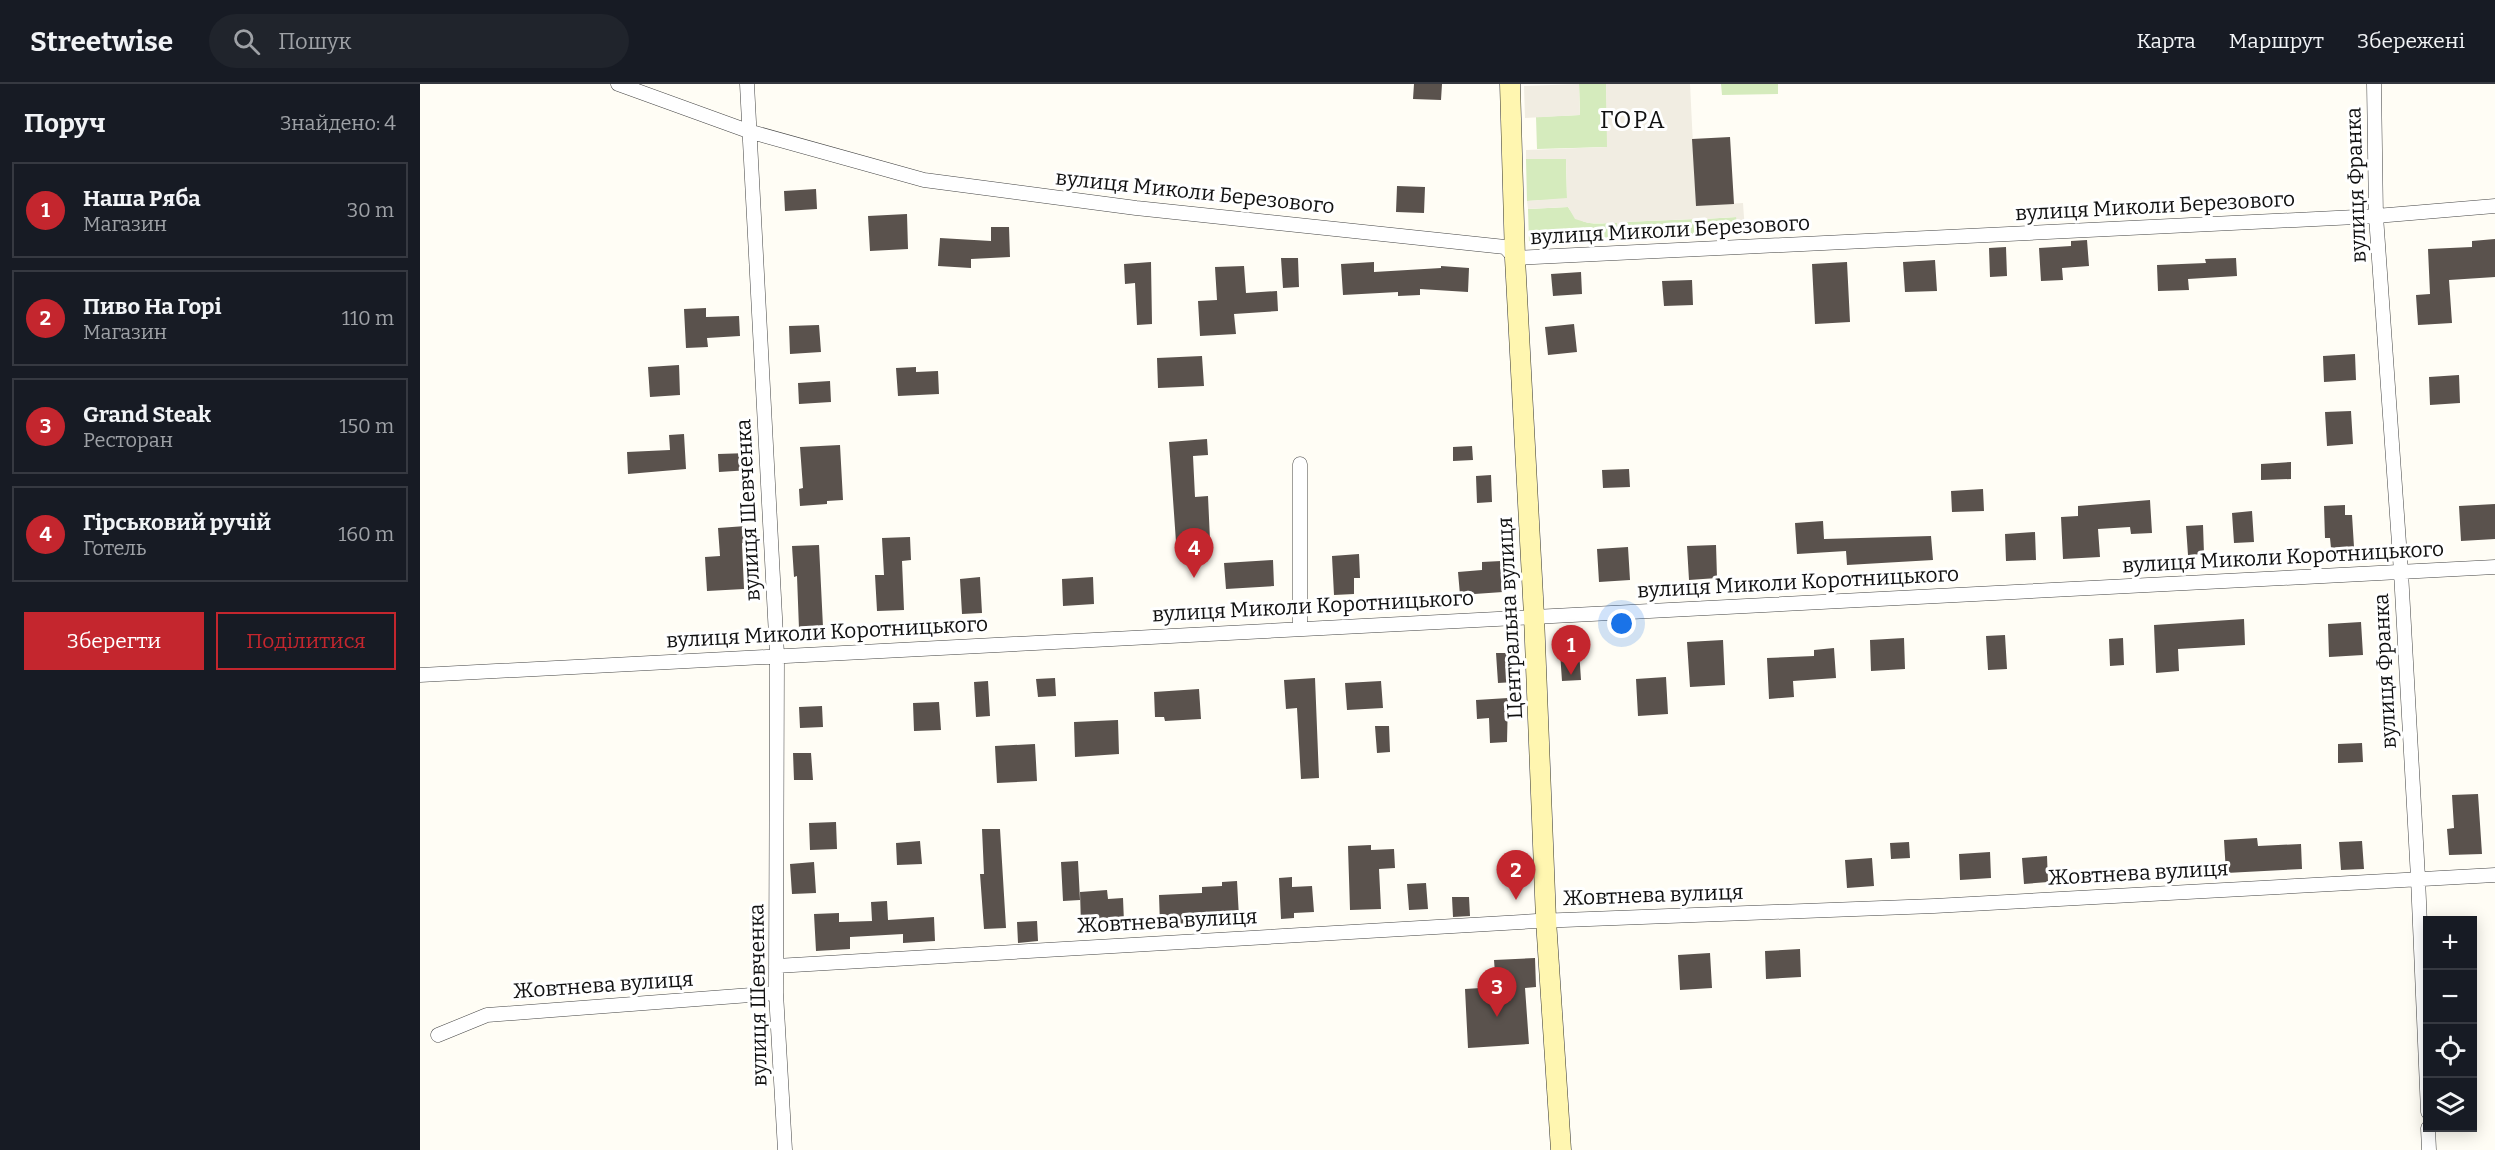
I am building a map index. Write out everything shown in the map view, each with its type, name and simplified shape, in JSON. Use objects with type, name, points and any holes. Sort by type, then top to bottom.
[{"type":"main road","name":"Центральна вулиця","points":[[1510,84],[1515,258],[1534,616],[1546,920],[1561,1150]]},
{"type":"street","name":"вулиця Миколи Березового","points":[[618,84],[748,131],[924,180],[1136,208],[1505,247],[1515,258],[2376,216],[2495,206]]},
{"type":"street","name":"вулиця Шевченка","points":[[747,84],[777,655],[776,993],[785,1150]]},
{"type":"street","name":"вулиця Франка","points":[[2373,84],[2376,216],[2401,572],[2418,878],[2426,1078]]},
{"type":"street","points":[[1300,464],[1300,628]]},
{"type":"street","name":"вулиця Миколи Коротницького","points":[[420,675],[2495,567]]},
{"type":"street","name":"Жовтнева вулиця","points":[[776,966],[1546,920],[1934,906],[2495,875]]},
{"type":"street","name":"Жовтнева вулиця","points":[[438,1035],[487,1015],[776,993]]},
{"type":"street","points":[[2428,1132],[2429,1150]]},
{"type":"green space","points":[[1579,84],[1606,84],[1608,147],[1537,149],[1536,117],[1580,115]]},
{"type":"green space","points":[[1721,84],[1778,84],[1778,94],[1722,95]]},
{"type":"green space","points":[[1566,158],[1567,199],[1527,201],[1526,159]]},
{"type":"green space","points":[[1568,207],[1578,218],[1589,223],[1617,223],[1618,237],[1529,242],[1528,209]]},
{"type":"green space","points":[[1737,217],[1738,232],[1704,234],[1703,219]]},
{"type":"green space","points":[[1695,219],[1697,234],[1625,237],[1624,222]]},
{"type":"shaded area","points":[[1579,84],[1580,115],[1525,118],[1524,86]]},
{"type":"shaded area","points":[[1606,84],[1690,84],[1696,206],[1743,203],[1745,232],[1738,232],[1736,217],[1703,219],[1704,234],[1697,234],[1695,219],[1624,222],[1625,237],[1618,237],[1617,223],[1588,223],[1575,219],[1568,207],[1528,209],[1527,201],[1567,198],[1566,159],[1526,159],[1526,150],[1607,147]]},
{"type":"building","points":[[1414,84],[1442,84],[1441,100],[1413,99]]},
{"type":"building","points":[[1730,137],[1734,204],[1696,206],[1692,139]]},
{"type":"building","points":[[1397,186],[1425,187],[1424,213],[1396,212]]},
{"type":"building","points":[[816,189],[817,209],[785,211],[784,191]]},
{"type":"building","points":[[907,214],[908,249],[870,251],[868,216]]},
{"type":"building","points":[[991,227],[1009,227],[1010,257],[971,259],[971,268],[938,266],[940,238],[991,241]]},
{"type":"building","points":[[2495,239],[2495,277],[2449,280],[2452,323],[2418,325],[2416,295],[2430,294],[2428,249],[2472,247],[2472,241]]},
{"type":"building","points":[[2087,240],[2089,266],[2062,268],[2063,280],[2041,281],[2039,248],[2071,246],[2071,241]]},
{"type":"building","points":[[2006,247],[2007,276],[1990,277],[1989,248]]},
{"type":"building","points":[[1281,258],[1298,258],[1299,287],[1283,288]]},
{"type":"building","points":[[2236,258],[2237,276],[2188,279],[2189,290],[2158,291],[2157,265],[2206,263],[2205,259]]},
{"type":"building","points":[[1935,260],[1937,291],[1905,292],[1903,262]]},
{"type":"building","points":[[1151,262],[1152,324],[1137,325],[1135,283],[1125,284],[1124,264]]},
{"type":"building","points":[[1374,262],[1374,272],[1441,268],[1441,266],[1469,268],[1468,292],[1420,289],[1420,295],[1398,296],[1398,292],[1343,295],[1341,264]]},
{"type":"building","points":[[1847,262],[1850,322],[1815,324],[1812,264]]},
{"type":"building","points":[[1244,266],[1246,293],[1277,291],[1278,311],[1234,314],[1236,334],[1200,336],[1198,301],[1217,300],[1215,267]]},
{"type":"building","points":[[1581,272],[1582,294],[1553,296],[1551,274]]},
{"type":"building","points":[[1692,280],[1693,305],[1664,306],[1662,281]]},
{"type":"building","points":[[706,308],[706,317],[739,316],[740,336],[707,338],[708,347],[686,348],[684,309]]},
{"type":"building","points":[[1574,324],[1577,352],[1548,355],[1545,327]]},
{"type":"building","points":[[819,325],[821,352],[790,354],[789,326]]},
{"type":"building","points":[[2355,354],[2356,380],[2324,382],[2323,356]]},
{"type":"building","points":[[1202,356],[1204,386],[1158,388],[1157,358]]},
{"type":"building","points":[[679,365],[680,395],[650,397],[648,367]]},
{"type":"building","points":[[916,367],[916,372],[938,371],[939,394],[898,396],[896,368]]},
{"type":"building","points":[[2459,375],[2460,403],[2430,405],[2429,377]]},
{"type":"building","points":[[830,381],[831,402],[799,404],[798,383]]},
{"type":"building","points":[[2351,411],[2353,444],[2327,446],[2325,412]]},
{"type":"building","points":[[684,434],[686,469],[628,474],[627,452],[670,450],[669,435]]},
{"type":"building","points":[[1207,439],[1208,455],[1193,456],[1195,497],[1208,496],[1210,540],[1176,542],[1169,442]]},
{"type":"building","points":[[840,445],[843,500],[800,506],[799,489],[803,488],[800,447]]},
{"type":"building","points":[[1472,446],[1473,460],[1453,461],[1453,447]]},
{"type":"building","points":[[749,453],[750,470],[719,472],[718,454]]},
{"type":"building","points":[[2291,462],[2291,479],[2261,480],[2261,464]]},
{"type":"building","points":[[1629,469],[1630,487],[1603,488],[1602,470]]},
{"type":"building","points":[[1491,475],[1492,502],[1477,503],[1476,476]]},
{"type":"building","points":[[1983,489],[1984,511],[1952,512],[1951,491]]},
{"type":"building","points":[[2150,500],[2152,533],[2131,534],[2130,527],[2098,529],[2100,557],[2063,559],[2061,517],[2078,516],[2078,506]]},
{"type":"building","points":[[2495,504],[2495,539],[2461,541],[2459,506]]},
{"type":"building","points":[[2345,505],[2345,515],[2352,515],[2354,547],[2331,548],[2330,538],[2325,538],[2324,506]]},
{"type":"building","points":[[2252,511],[2254,542],[2234,543],[2232,513]]},
{"type":"building","points":[[1823,521],[1824,539],[1931,536],[1933,560],[1847,565],[1846,551],[1797,554],[1795,523]]},
{"type":"building","points":[[2203,525],[2204,554],[2188,555],[2186,526]]},
{"type":"building","points":[[746,526],[747,543],[742,543],[744,589],[707,591],[705,557],[720,556],[718,528]]},
{"type":"building","points":[[2035,532],[2036,560],[2006,561],[2005,534]]},
{"type":"building","points":[[910,537],[911,560],[902,561],[904,610],[877,611],[875,575],[884,575],[882,538]]},
{"type":"building","points":[[819,545],[823,627],[799,629],[797,576],[794,577],[792,546]]},
{"type":"building","points":[[1716,545],[1717,578],[1689,580],[1687,546]]},
{"type":"building","points":[[1628,547],[1630,580],[1599,582],[1597,549]]},
{"type":"building","points":[[1359,554],[1360,578],[1354,578],[1354,594],[1334,595],[1332,556]]},
{"type":"building","points":[[1273,560],[1274,586],[1226,589],[1224,563]]},
{"type":"building","points":[[1501,561],[1503,592],[1460,595],[1458,572],[1482,570],[1482,562]]},
{"type":"building","points":[[980,577],[982,613],[962,614],[960,579]]},
{"type":"building","points":[[1093,577],[1094,604],[1063,606],[1062,579]]},
{"type":"building","points":[[2244,619],[2245,645],[2178,649],[2179,671],[2156,673],[2154,625]]},
{"type":"building","points":[[2361,622],[2363,655],[2329,657],[2328,624]]},
{"type":"building","points":[[2005,635],[2007,669],[1988,670],[1986,636]]},
{"type":"building","points":[[1904,638],[1905,669],[1871,671],[1870,640]]},
{"type":"building","points":[[2123,638],[2124,665],[2110,666],[2109,639]]},
{"type":"building","points":[[1723,640],[1725,685],[1690,687],[1687,642]]},
{"type":"building","points":[[1834,648],[1836,678],[1793,681],[1794,697],[1769,699],[1767,658],[1814,656],[1814,650]]},
{"type":"building","points":[[1579,650],[1581,680],[1562,681],[1560,652]]},
{"type":"building","points":[[1496,653],[1513,653],[1514,682],[1498,683]]},
{"type":"building","points":[[1666,677],[1668,714],[1638,716],[1636,679]]},
{"type":"building","points":[[1055,678],[1056,696],[1038,697],[1036,679]]},
{"type":"building","points":[[1315,678],[1319,778],[1301,779],[1297,708],[1286,709],[1284,680]]},
{"type":"building","points":[[988,681],[990,716],[976,717],[974,682]]},
{"type":"building","points":[[1381,681],[1383,708],[1347,710],[1345,683]]},
{"type":"building","points":[[1199,689],[1201,719],[1165,721],[1164,717],[1155,717],[1154,692]]},
{"type":"building","points":[[1508,698],[1507,742],[1490,743],[1489,718],[1477,719],[1476,700]]},
{"type":"building","points":[[939,702],[941,730],[914,731],[913,703]]},
{"type":"building","points":[[822,706],[823,727],[800,728],[799,707]]},
{"type":"building","points":[[1118,720],[1119,754],[1075,757],[1074,722]]},
{"type":"building","points":[[1375,726],[1389,726],[1390,752],[1377,753]]},
{"type":"building","points":[[2362,743],[2363,762],[2338,763],[2338,744]]},
{"type":"building","points":[[1035,744],[1037,781],[997,783],[995,746]]},
{"type":"building","points":[[793,753],[811,753],[813,780],[794,780]]},
{"type":"building","points":[[2478,794],[2482,854],[2449,855],[2447,829],[2454,828],[2452,795]]},
{"type":"building","points":[[836,822],[837,849],[810,850],[809,823]]},
{"type":"building","points":[[982,829],[1000,829],[1006,928],[984,929],[980,874],[984,874]]},
{"type":"building","points":[[2257,838],[2258,846],[2301,844],[2302,869],[2226,873],[2224,840]]},
{"type":"building","points":[[920,841],[922,864],[897,865],[896,843]]},
{"type":"building","points":[[2362,841],[2364,869],[2341,870],[2339,842]]},
{"type":"building","points":[[1909,842],[1910,858],[1891,859],[1890,843]]},
{"type":"building","points":[[1371,845],[1371,850],[1394,849],[1395,868],[1379,869],[1381,909],[1350,910],[1348,846]]},
{"type":"building","points":[[1990,852],[1991,878],[1960,880],[1959,854]]},
{"type":"building","points":[[2047,856],[2048,882],[2024,884],[2022,858]]},
{"type":"building","points":[[1872,858],[1874,886],[1847,888],[1845,860]]},
{"type":"building","points":[[1078,861],[1080,900],[1063,901],[1061,862]]},
{"type":"building","points":[[814,862],[816,893],[792,894],[790,864]]},
{"type":"building","points":[[1292,877],[1292,887],[1312,886],[1314,912],[1294,913],[1294,918],[1281,919],[1279,878]]},
{"type":"building","points":[[1237,881],[1239,917],[1189,920],[1189,923],[1160,925],[1159,895],[1202,893],[1202,887],[1222,886],[1222,882]]},
{"type":"building","points":[[1426,883],[1428,909],[1409,910],[1407,884]]},
{"type":"building","points":[[1107,890],[1108,899],[1123,898],[1124,922],[1081,925],[1080,892]]},
{"type":"building","points":[[1452,897],[1469,897],[1470,916],[1453,917]]},
{"type":"building","points":[[887,901],[888,920],[934,917],[935,941],[903,943],[903,934],[850,937],[850,949],[816,951],[814,914],[839,913],[839,922],[872,921],[871,902]]},
{"type":"building","points":[[1037,921],[1038,941],[1018,943],[1017,922]]},
{"type":"building","points":[[1800,949],[1801,977],[1766,979],[1765,951]]},
{"type":"building","points":[[1710,953],[1712,988],[1680,990],[1678,955]]},
{"type":"building","points":[[1535,958],[1536,987],[1525,988],[1529,1044],[1468,1048],[1465,989],[1496,987],[1494,960]]},
{"type":"place","name":"Гірськовий ручій","points":[[1194,578]]},
{"type":"place","name":"Наша Ряба","points":[[1571,675]]},
{"type":"place","name":"Пиво На Горі","points":[[1516,900]]},
{"type":"place","name":"Grand Steak","points":[[1497,1017]]},
{"type":"district","name":"ГОРА","points":[[1633,120]]}]
